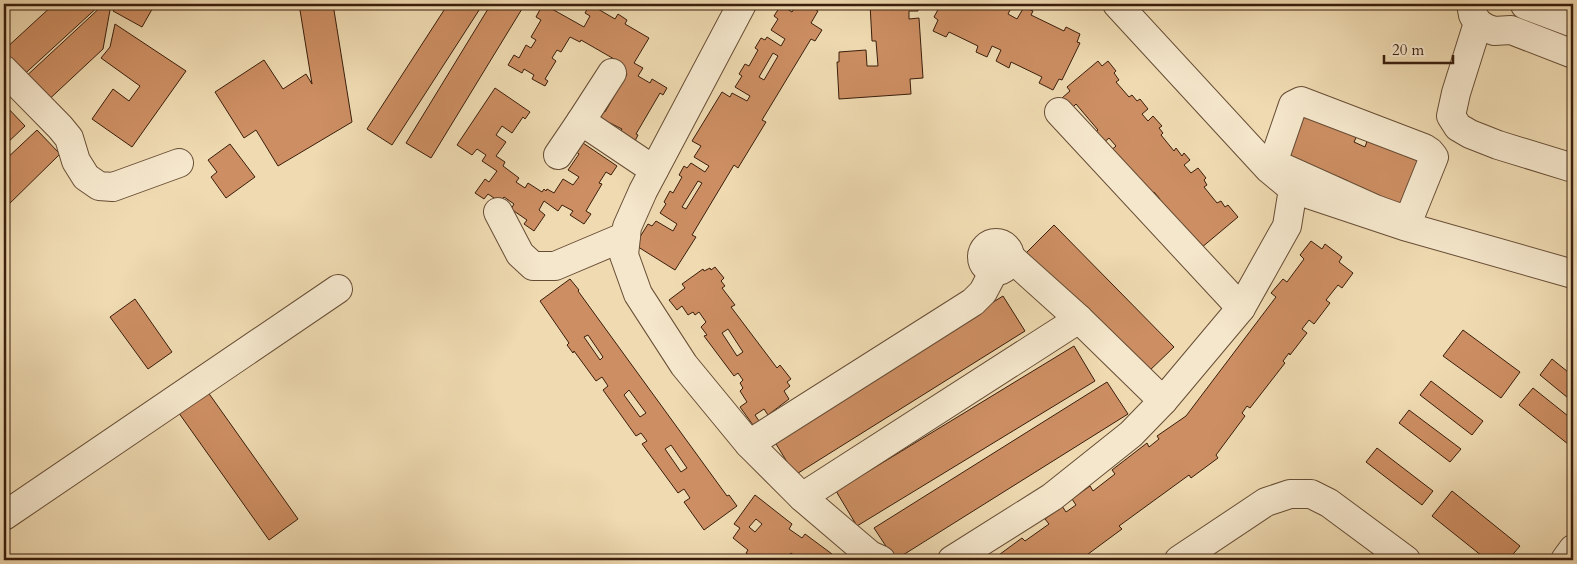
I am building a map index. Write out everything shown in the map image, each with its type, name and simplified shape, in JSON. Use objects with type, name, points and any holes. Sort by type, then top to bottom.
[{"type":"street","points":[[742,4],[654,170],[627,227],[624,255],[638,294],[684,364],[749,444],[802,498],[870,555],[881,560]]},
{"type":"street","points":[[1117,4],[1292,189],[1404,226],[1573,274]]},
{"type":"street","points":[[1511,30],[1518,22],[1525,4],[1573,23]]},
{"type":"street","points":[[1475,13],[1486,28],[1494,31],[1511,30],[1573,54]]},
{"type":"street","points":[[1475,13],[1451,116],[1458,127],[1498,145],[1573,168]]},
{"type":"street","points":[[4,70],[60,127],[69,138],[76,161],[86,177],[100,186],[113,187],[179,163]]},
{"type":"street","points":[[558,154],[612,73]]},
{"type":"street","points":[[1301,101],[1424,148],[1434,158],[1411,214],[1407,218],[1400,218],[1375,209],[1271,166],[1293,105],[1301,101]]},
{"type":"street","points":[[1059,112],[1241,308]]},
{"type":"street","points":[[581,122],[654,170]]},
{"type":"street","points":[[952,560],[1052,497],[1130,434],[1163,401],[1241,308],[1287,226],[1292,189]]},
{"type":"street","points":[[498,212],[520,254],[533,266],[555,266],[626,236]]},
{"type":"street","points":[[749,444],[973,302],[983,292],[1002,264],[1079,319],[1163,401]]},
{"type":"street","points":[[4,516],[338,289]]},
{"type":"street","points":[[802,498],[1079,319]]},
{"type":"street","points":[[1179,560],[1266,502],[1290,494],[1311,494],[1329,503],[1406,560]]},
{"type":"street","points":[[1565,560],[1573,549]]},
{"type":"building","points":[[54,4],[101,4],[18,80],[4,65],[4,50]]},
{"type":"building","points":[[104,4],[110,10],[103,49],[43,105],[21,81]]},
{"type":"building","points":[[117,4],[155,4],[142,27],[113,11]]},
{"type":"building","points":[[299,4],[333,4],[352,122],[278,166],[256,130],[244,138],[215,92],[264,60],[283,89],[306,74],[312,84]]},
{"type":"building","points":[[448,4],[483,4],[392,145],[367,129]]},
{"type":"building","points":[[491,4],[525,4],[431,158],[406,143]]},
{"type":"building","points":[[543,4],[584,27],[590,16],[585,13],[590,4],[600,4],[598,9],[615,19],[618,14],[627,20],[625,24],[649,38],[634,63],[643,68],[638,76],[650,83],[652,79],[667,88],[663,95],[660,93],[636,134],[638,135],[634,143],[619,134],[622,129],[610,123],[608,127],[594,119],[600,109],[605,112],[627,74],[618,69],[621,63],[581,40],[580,42],[570,37],[561,52],[557,50],[552,58],[556,61],[545,79],[548,81],[545,86],[532,79],[534,75],[524,69],[522,73],[508,65],[514,55],[519,58],[526,45],[531,48],[536,40],[531,37],[541,20],[536,17]]},
{"type":"building","points":[[797,4],[806,4],[818,11],[811,23],[822,30],[815,41],[811,39],[762,120],[766,122],[738,168],[734,165],[692,235],[696,237],[675,270],[635,245],[648,224],[652,226],[656,221],[673,231],[677,224],[660,213],[666,204],[664,202],[670,191],[673,193],[682,177],[679,175],[684,166],[687,168],[691,163],[705,172],[709,166],[694,157],[701,146],[692,141],[722,92],[730,97],[732,93],[747,101],[750,96],[735,87],[742,76],[739,74],[745,64],[749,66],[758,50],[755,48],[761,38],[765,40],[767,37],[781,46],[785,39],[771,30],[778,19],[774,16],[781,5],[792,12]],"holes":[[[773,53],[778,56],[764,80],[759,77]],[[698,181],[702,183],[686,209],[682,207]]]},
{"type":"building","points":[[870,4],[918,4],[918,11],[909,11],[909,19],[919,18],[923,78],[910,79],[911,94],[839,99],[837,62],[839,62],[839,52],[866,50],[867,66],[878,66],[876,41],[872,41]]},
{"type":"building","points":[[941,4],[1013,4],[1008,14],[1017,19],[1024,7],[1033,11],[1031,15],[1064,31],[1066,27],[1080,34],[1077,42],[1080,43],[1062,80],[1059,79],[1053,90],[1039,83],[1042,77],[1011,62],[1009,68],[996,61],[1001,50],[992,46],[987,57],[976,52],[978,46],[949,32],[946,37],[933,31],[938,20],[934,17]]},
{"type":"building","points":[[115,24],[186,71],[132,147],[92,119],[113,89],[129,101],[140,86],[101,58],[110,47]]},
{"type":"building","points":[[1098,61],[1102,66],[1108,61],[1116,71],[1114,73],[1119,80],[1116,82],[1129,97],[1132,95],[1137,101],[1140,99],[1148,109],[1142,114],[1148,121],[1153,116],[1162,126],[1159,128],[1163,133],[1161,135],[1174,151],[1176,148],[1182,156],[1184,153],[1190,160],[1184,165],[1191,173],[1198,168],[1206,178],[1204,180],[1207,185],[1204,187],[1217,203],[1221,201],[1225,207],[1228,205],[1238,217],[1201,248],[1151,205],[1160,199],[1154,192],[1146,199],[1108,153],[1116,146],[1109,138],[1101,145],[1092,134],[1098,130],[1076,104],[1071,109],[1062,98],[1070,91],[1067,87]]},
{"type":"building","points":[[495,88],[530,112],[525,119],[523,117],[512,133],[502,126],[496,135],[506,142],[496,156],[505,162],[503,166],[519,178],[516,182],[525,188],[528,183],[542,192],[544,189],[546,191],[547,189],[554,193],[563,179],[573,185],[579,177],[568,170],[579,154],[574,150],[580,141],[617,166],[611,175],[606,172],[599,183],[602,184],[586,211],[591,214],[584,224],[570,215],[573,211],[562,205],[558,211],[544,201],[539,210],[545,215],[534,231],[524,224],[527,220],[511,209],[514,204],[504,197],[500,202],[488,194],[484,199],[475,193],[485,179],[489,182],[497,171],[482,161],[486,155],[477,149],[472,155],[457,145]]},
{"type":"building","points":[[4,104],[25,126],[4,146]]},
{"type":"building","points":[[1303,107],[1360,129],[1354,142],[1365,147],[1370,133],[1375,143],[1413,159],[1416,152],[1425,169],[1401,212],[1345,190],[1348,181],[1339,177],[1335,186],[1281,164]]},
{"type":"building","points":[[37,130],[60,154],[4,209],[4,161]]},
{"type":"building","points":[[230,144],[255,177],[226,198],[211,177],[217,172],[208,160]]},
{"type":"building","points":[[1054,225],[1174,347],[1146,374],[1026,253]]},
{"type":"building","points":[[1311,241],[1322,249],[1325,244],[1342,257],[1339,262],[1353,273],[1342,288],[1338,285],[1326,300],[1330,303],[1314,324],[1309,320],[1302,329],[1307,333],[1290,355],[1289,353],[1283,361],[1285,363],[1250,408],[1247,406],[1242,413],[1245,416],[1216,455],[1218,458],[1191,478],[1189,475],[1119,526],[1122,529],[1080,560],[992,560],[1022,538],[1025,541],[1049,524],[1045,519],[1062,506],[1066,512],[1076,505],[1072,499],[1090,486],[1093,491],[1115,474],[1112,470],[1147,443],[1149,447],[1159,439],[1157,436],[1186,416],[1276,297],[1271,293],[1283,279],[1287,282],[1304,259],[1300,255]]},
{"type":"building","points":[[715,267],[724,278],[721,281],[725,286],[722,288],[735,305],[731,307],[777,368],[780,365],[791,379],[787,382],[790,386],[784,391],[789,399],[768,415],[764,409],[755,415],[759,421],[753,425],[740,407],[747,402],[740,391],[743,388],[740,383],[743,380],[738,373],[734,376],[704,336],[707,335],[701,327],[706,322],[699,312],[695,315],[693,312],[688,315],[682,306],[677,310],[669,300],[685,288],[682,284],[703,269],[704,271],[710,268],[711,270]],"holes":[[[728,329],[743,352],[737,356],[722,333]]]},
{"type":"building","points":[[570,279],[727,496],[729,495],[737,506],[704,530],[684,502],[690,498],[684,489],[678,493],[642,444],[647,441],[641,433],[636,436],[603,390],[608,386],[602,377],[596,381],[574,351],[573,353],[567,345],[569,343],[540,301]],"holes":[[[588,335],[603,357],[600,360],[584,337]],[[629,390],[646,413],[640,417],[624,395]],[[671,445],[687,468],[681,472],[665,449]]]},
{"type":"building","points":[[1003,296],[1025,331],[795,475],[773,439]]},
{"type":"building","points":[[135,299],[172,352],[148,369],[110,317]]},
{"type":"building","points":[[1463,330],[1520,372],[1501,398],[1443,356]]},
{"type":"building","points":[[1074,346],[1095,381],[857,526],[836,491]]},
{"type":"building","points":[[1552,359],[1573,376],[1573,402],[1540,375]]},
{"type":"building","points":[[1431,381],[1483,421],[1472,435],[1420,395]]},
{"type":"building","points":[[1107,382],[1128,414],[895,560],[874,528]]},
{"type":"building","points":[[205,388],[298,519],[269,540],[176,409]]},
{"type":"building","points":[[1533,388],[1573,420],[1573,448],[1519,405]]},
{"type":"building","points":[[1409,410],[1461,449],[1450,462],[1399,423]]},
{"type":"building","points":[[1377,448],[1433,491],[1422,505],[1366,462]]},
{"type":"building","points":[[1452,491],[1520,546],[1508,560],[1487,560],[1432,516]]},
{"type":"building","points":[[755,495],[792,524],[789,529],[802,538],[805,534],[832,554],[829,560],[800,560],[791,553],[787,557],[791,560],[761,560],[753,554],[751,556],[746,553],[748,550],[733,538],[740,528],[734,524]],"holes":[[[756,519],[762,524],[755,532],[749,527]]]}]
